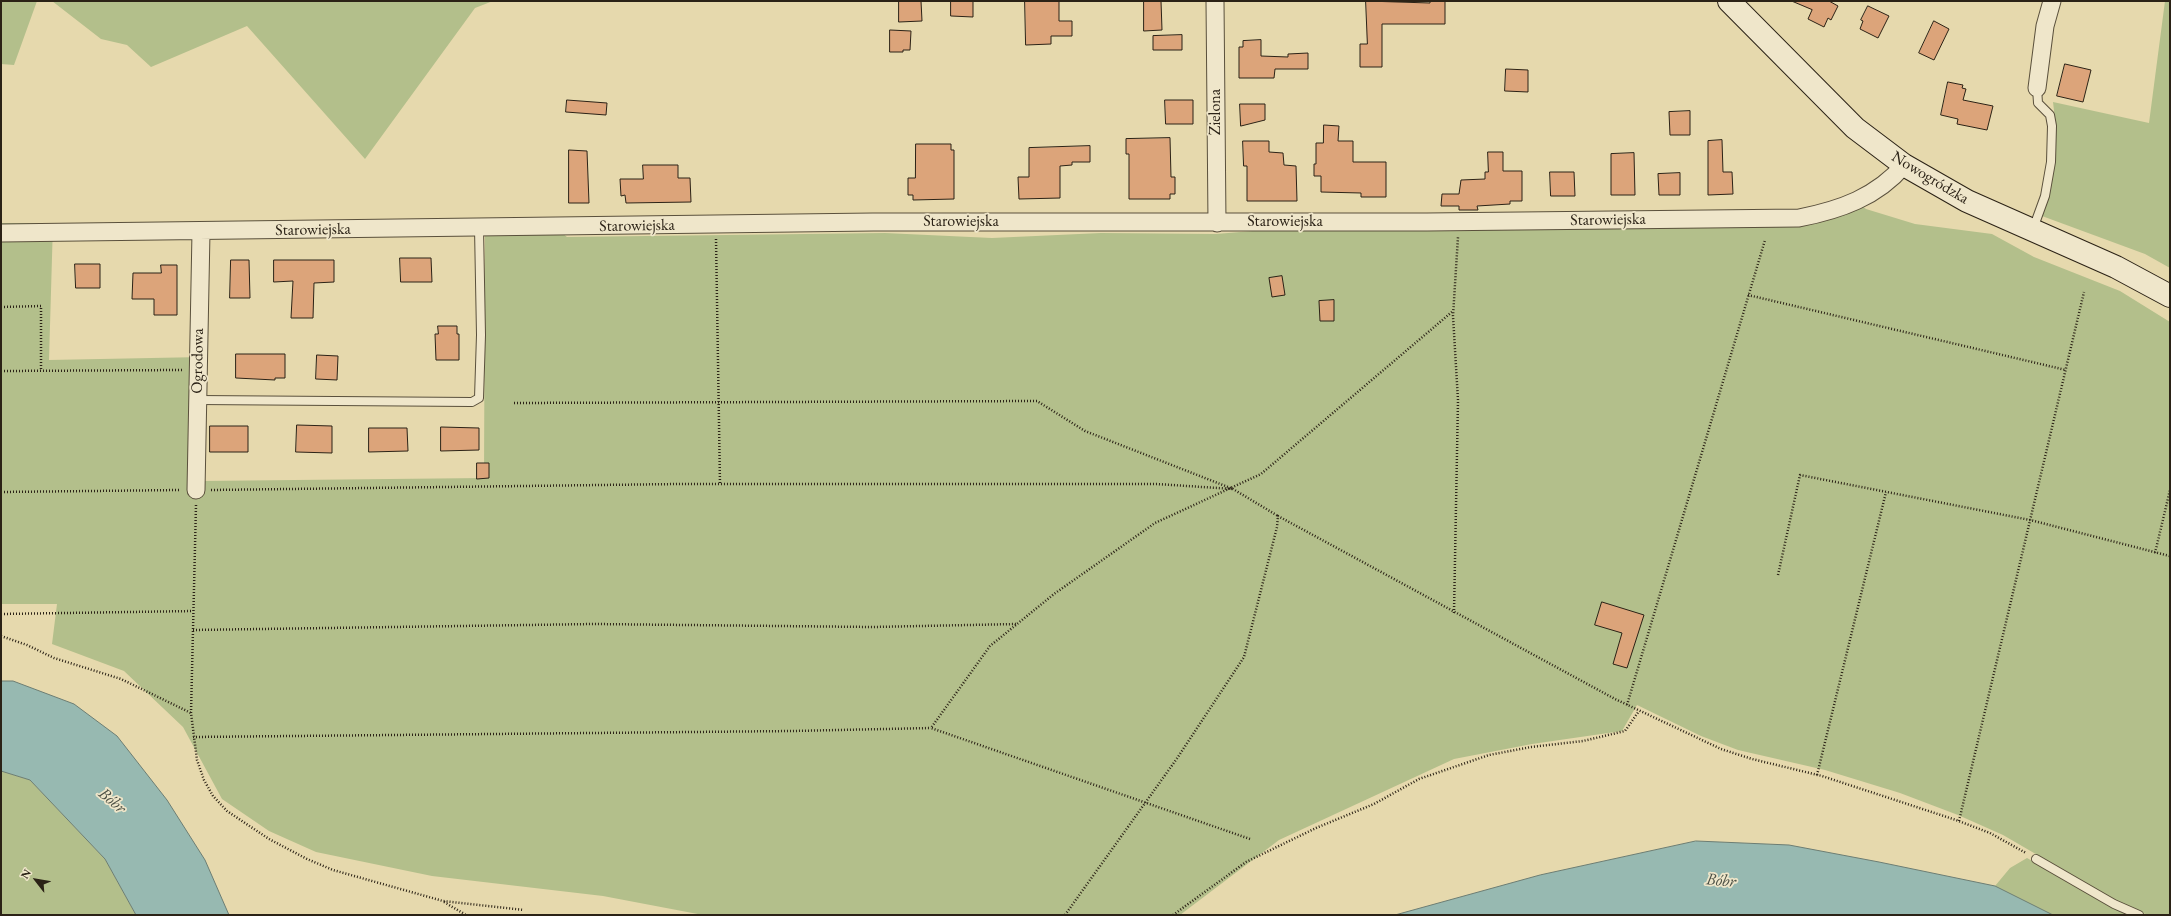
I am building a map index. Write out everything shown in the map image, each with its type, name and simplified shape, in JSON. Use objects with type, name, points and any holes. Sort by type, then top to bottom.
[{"type":"main road","name":"Nowogródzka","points":[[1729,1],[1854,128],[1904,165],[1967,201],[2116,267],[2170,296]]},
{"type":"street","name":"Zielona","points":[[1215,1],[1217,223]]},
{"type":"street","points":[[2037,88],[2044,26],[2052,1]]},
{"type":"street","name":"Starowiejska","points":[[1,234],[873,222],[1217,223],[1799,218],[1832,212],[1868,196],[1892,179],[1904,165]]},
{"type":"street","name":"Ogrodowa","points":[[196,490],[201,232]]},
{"type":"lane","points":[[2033,230],[2045,196],[2051,162],[2052,126],[2050,116],[2038,102],[2037,88]]},
{"type":"lane","points":[[198,400],[472,402],[479,398],[481,334],[479,228]]},
{"type":"lane","points":[[2036,859],[2093,892],[2139,915]]},
{"type":"path","points":[[1454,612],[1458,400],[1454,311],[1458,221]]},
{"type":"path","points":[[715,225],[720,403],[720,485]]},
{"type":"path","points":[[1626,705],[1765,240]]},
{"type":"path","points":[[1959,821],[2084,292]]},
{"type":"path","points":[[1748,295],[2066,370]]},
{"type":"path","points":[[1,307],[41,306],[41,370]]},
{"type":"path","points":[[930,728],[990,646],[1054,594],[1155,523],[1233,489],[1261,474],[1454,311]]},
{"type":"path","points":[[1,370],[198,370]]},
{"type":"path","points":[[514,403],[1037,401],[1085,431],[1233,489],[1278,516],[1626,705],[1721,749],[1752,759],[1817,775],[1959,821],[1990,833],[2036,859]]},
{"type":"path","points":[[1778,575],[1800,475],[2030,520],[2170,556]]},
{"type":"path","points":[[1,492],[720,485],[1157,484],[1233,489]]},
{"type":"path","points":[[196,490],[191,713],[192,737],[197,760],[204,780],[213,796],[227,811],[269,839],[313,862],[333,870],[443,901],[524,910]]},
{"type":"path","points":[[2156,553],[2170,490]]},
{"type":"path","points":[[1817,775],[1886,492]]},
{"type":"path","points":[[1065,915],[1178,757],[1244,657],[1277,527],[1278,516]]},
{"type":"path","points":[[1,614],[193,611]]},
{"type":"path","points":[[193,630],[594,624],[872,627],[1017,624]]},
{"type":"path","points":[[1,636],[27,645],[54,658],[121,680],[191,713]]},
{"type":"path","points":[[1173,915],[1246,862],[1310,831],[1374,804],[1419,779],[1489,755],[1531,747],[1583,741],[1625,731],[1639,711]]},
{"type":"path","points":[[192,737],[792,731],[930,728],[1144,804],[1250,839]]},
{"type":"path","points":[[443,901],[466,915]]},
{"type":"green space","points":[[1,1],[37,1],[14,65],[1,64]]},
{"type":"green space","points":[[52,1],[493,1],[475,8],[365,159],[247,26],[151,67],[127,45],[101,39]]},
{"type":"green space","points":[[2165,1],[2170,1],[2170,268],[2145,254],[2042,216],[2054,160],[2055,118],[2053,102],[2149,123]]},
{"type":"green space","points":[[1857,202],[1866,209],[1915,224],[1992,234],[2034,257],[2120,291],[2170,322],[2170,915],[2149,915],[2139,912],[2108,896],[2003,835],[1958,815],[1900,793],[1825,770],[1738,750],[1701,736],[1637,705],[1622,731],[1532,744],[1454,759],[1279,840],[1180,915],[703,915],[603,896],[432,876],[316,852],[269,831],[222,799],[183,727],[124,671],[52,644],[57,604],[1,604],[1,223],[53,223],[49,360],[203,357],[201,481],[484,478],[485,224],[548,222],[567,237],[885,233],[992,238],[1101,233],[1216,234],[1460,214],[1827,211]]},
{"type":"green space","points":[[1,771],[30,780],[105,859],[136,915],[1,915]]},
{"type":"green space","points":[[2027,858],[2134,915],[2053,915],[1995,886],[2010,868]]},
{"type":"water","name":"Bóbr","points":[[1,681],[13,681],[74,704],[117,736],[167,800],[205,860],[229,915],[136,915],[105,859],[30,780],[1,771]]},
{"type":"water","name":"Bóbr","points":[[1696,841],[1789,845],[1995,886],[2053,915],[1395,915],[1540,875]]},
{"type":"building","points":[[899,1],[921,1],[922,21],[899,22]]},
{"type":"building","points":[[951,1],[973,1],[973,17],[951,16]]},
{"type":"building","points":[[1025,1],[1059,1],[1059,21],[1072,21],[1072,36],[1051,36],[1051,44],[1026,45]]},
{"type":"building","points":[[1144,1],[1161,1],[1162,30],[1144,31]]},
{"type":"building","points":[[1366,1],[1430,3],[1430,1],[1445,1],[1445,24],[1382,24],[1382,67],[1360,67],[1360,44],[1367,44]]},
{"type":"building","points":[[1792,1],[1829,1],[1838,6],[1831,20],[1828,18],[1824,27],[1808,19],[1812,10]]},
{"type":"building","points":[[1868,6],[1889,16],[1878,38],[1860,29],[1863,21],[1861,20]]},
{"type":"building","points":[[1934,21],[1949,29],[1934,60],[1919,53]]},
{"type":"building","points":[[890,30],[911,31],[910,50],[903,50],[903,52],[890,52]]},
{"type":"building","points":[[1182,35],[1182,50],[1153,50],[1153,36]]},
{"type":"building","points":[[1261,40],[1261,56],[1288,57],[1288,54],[1308,53],[1308,69],[1275,69],[1274,78],[1239,78],[1239,47],[1243,47],[1243,41]]},
{"type":"building","points":[[2065,64],[2091,70],[2083,102],[2057,96]]},
{"type":"building","points":[[1506,69],[1528,70],[1528,92],[1505,91]]},
{"type":"building","points":[[1948,82],[1963,85],[1962,88],[1966,89],[1963,100],[1993,106],[1987,130],[1957,124],[1958,119],[1941,115]]},
{"type":"building","points":[[567,100],[607,103],[606,115],[566,112]]},
{"type":"building","points":[[1165,100],[1193,100],[1193,124],[1166,124]]},
{"type":"building","points":[[1240,104],[1265,104],[1265,120],[1241,126]]},
{"type":"building","points":[[1690,111],[1690,135],[1670,135],[1669,112]]},
{"type":"building","points":[[1324,125],[1339,126],[1338,141],[1353,141],[1353,162],[1386,162],[1386,197],[1361,197],[1361,193],[1321,192],[1321,176],[1314,176],[1314,164],[1316,164],[1316,143],[1323,143]]},
{"type":"building","points":[[1170,138],[1171,177],[1175,177],[1175,194],[1170,194],[1170,199],[1129,199],[1129,154],[1126,154],[1126,139]]},
{"type":"building","points":[[1722,140],[1723,172],[1732,172],[1733,194],[1708,195],[1708,141]]},
{"type":"building","points":[[1243,141],[1269,141],[1269,152],[1283,153],[1284,165],[1296,166],[1297,201],[1247,201],[1247,166],[1244,166]]},
{"type":"building","points":[[916,144],[951,144],[951,150],[954,150],[954,199],[913,200],[913,195],[908,195],[908,178],[915,178]]},
{"type":"building","points":[[1090,146],[1090,162],[1072,162],[1072,165],[1060,166],[1060,198],[1019,199],[1018,177],[1029,177],[1029,148]]},
{"type":"building","points":[[569,150],[587,151],[589,203],[569,203]]},
{"type":"building","points":[[1488,152],[1503,152],[1503,171],[1522,171],[1522,201],[1510,201],[1510,204],[1477,206],[1478,210],[1459,210],[1459,206],[1441,206],[1442,194],[1459,194],[1461,180],[1485,179],[1485,172],[1488,172]]},
{"type":"building","points":[[1634,153],[1635,195],[1611,195],[1611,154]]},
{"type":"building","points":[[643,165],[678,165],[678,178],[690,178],[691,202],[626,203],[625,195],[621,196],[620,179],[643,179]]},
{"type":"building","points":[[1550,172],[1574,172],[1575,196],[1551,196]]},
{"type":"building","points":[[1680,173],[1680,195],[1659,195],[1658,174]]},
{"type":"building","points":[[400,258],[431,258],[432,282],[401,282]]},
{"type":"building","points":[[231,260],[249,260],[250,298],[230,298]]},
{"type":"building","points":[[274,260],[334,260],[334,282],[314,283],[313,318],[291,318],[293,281],[274,282]]},
{"type":"building","points":[[75,264],[100,264],[100,288],[76,288]]},
{"type":"building","points":[[161,265],[177,265],[177,315],[154,315],[154,299],[132,299],[133,273],[161,273]]},
{"type":"building","points":[[1282,276],[1285,295],[1272,297],[1269,278]]},
{"type":"building","points":[[1334,300],[1334,321],[1320,321],[1319,301]]},
{"type":"building","points":[[438,326],[457,326],[457,334],[459,334],[459,360],[436,360],[435,334],[438,334]]},
{"type":"building","points":[[236,354],[285,354],[285,378],[275,378],[275,380],[236,378]]},
{"type":"building","points":[[317,355],[338,356],[337,380],[316,379]]},
{"type":"building","points":[[297,425],[332,426],[332,453],[296,452]]},
{"type":"building","points":[[210,426],[248,426],[248,452],[210,452]]},
{"type":"building","points":[[441,427],[479,428],[479,450],[441,451]]},
{"type":"building","points":[[369,428],[407,428],[408,451],[369,452]]},
{"type":"building","points":[[477,463],[489,463],[489,478],[477,479]]},
{"type":"building","points":[[1602,602],[1644,615],[1627,668],[1613,664],[1622,633],[1595,625]]}]
